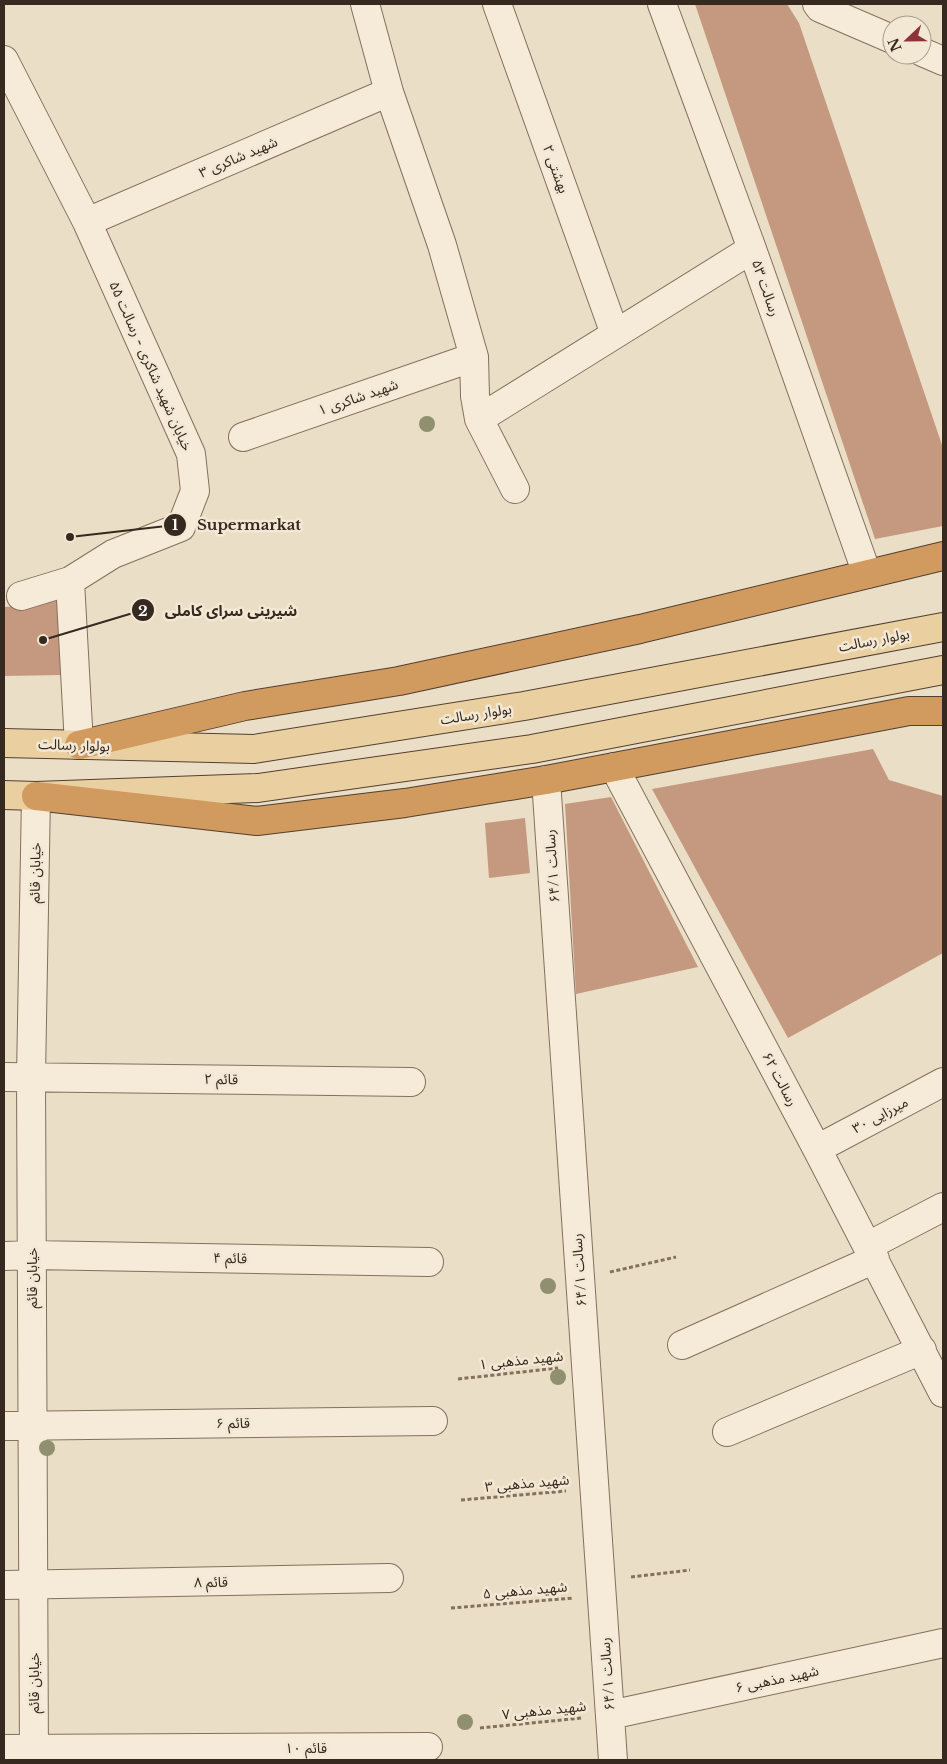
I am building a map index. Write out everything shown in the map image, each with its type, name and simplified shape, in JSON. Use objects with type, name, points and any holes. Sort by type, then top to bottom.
[{"type":"highway","points":[[79,745],[245,706],[399,681],[640,629],[943,556]]},
{"type":"highway","points":[[36,796],[257,821],[405,803],[546,780],[909,711],[943,712]]},
{"type":"main road","name":"بولوار رسالت","points":[[4,743],[254,749],[524,706],[943,627]]},
{"type":"main road","points":[[4,795],[36,796],[258,788],[532,749],[943,670]]},
{"type":"street","points":[[366,4],[390,92],[442,245],[474,357],[479,419],[515,489]]},
{"type":"street","name":"بهشتی ۲","points":[[497,4],[616,334]]},
{"type":"street","name":"رسالت ۵۳","points":[[662,4],[752,249],[867,574]]},
{"type":"street","points":[[816,4],[820,8],[882,35]]},
{"type":"street","name":"خیابان شهید شاکری - رسالت ۵۵","points":[[4,60],[88,222],[191,454],[195,491],[181,527],[113,554],[70,581],[21,596]]},
{"type":"street","name":"شهید شاکری ۳","points":[[88,222],[390,92]]},
{"type":"street","points":[[479,419],[752,249]]},
{"type":"street","name":"شهید شاکری ۱","points":[[243,437],[474,357]]},
{"type":"street","points":[[70,581],[79,745]]},
{"type":"street","name":"رسالت ۶۲","points":[[614,767],[817,1149],[943,1393]]},
{"type":"street","name":"رسالت ۶۴/۱","points":[[546,780],[613,1760]]},
{"type":"street","name":"خیابان قائم","points":[[34,1755],[31,1077],[36,796]]},
{"type":"street","name":"قائم ۲","points":[[4,1077],[411,1082]]},
{"type":"street","name":"میرزایی ۳۰","points":[[817,1149],[943,1082]]},
{"type":"street","points":[[682,1345],[871,1253],[943,1207]]},
{"type":"street","name":"قائم ۴","points":[[4,1256],[429,1262]]},
{"type":"street","points":[[728,1432],[922,1350]]},
{"type":"street","name":"قائم ۶","points":[[4,1426],[433,1421]]},
{"type":"street","name":"قائم ۸","points":[[4,1585],[390,1578]]},
{"type":"street","name":"شهید مذهبی ۶","points":[[610,1715],[943,1643]]},
{"type":"street","name":"قائم ۱۰","points":[[4,1750],[34,1755],[428,1747]]},
{"type":"path","points":[[580,1279],[676,1257]]},
{"type":"path","name":"شهید مذهبی ۱","points":[[458,1379],[586,1364]]},
{"type":"path","name":"شهید مذهبی ۳","points":[[461,1500],[594,1489]]},
{"type":"path","name":"شهید مذهبی ۵","points":[[451,1608],[601,1588],[690,1570]]},
{"type":"path","name":"شهید مذهبی ۷","points":[[480,1728],[610,1715]]},
{"type":"building","points":[[695,4],[787,4],[799,23],[943,448],[943,526],[875,539]]},
{"type":"building","points":[[60,595],[62,675],[4,676],[4,607],[21,606]]},
{"type":"building","points":[[873,749],[889,780],[943,796],[943,953],[788,1038],[652,789]]},
{"type":"building","points":[[611,797],[698,967],[576,994],[565,804]]},
{"type":"building","points":[[525,818],[530,873],[489,878],[485,823]]},
{"type":"place","name":"Supermarkat","points":[[70,537]]},
{"type":"place","name":"شیرینی سرای کاملی","points":[[43,640]]}]
